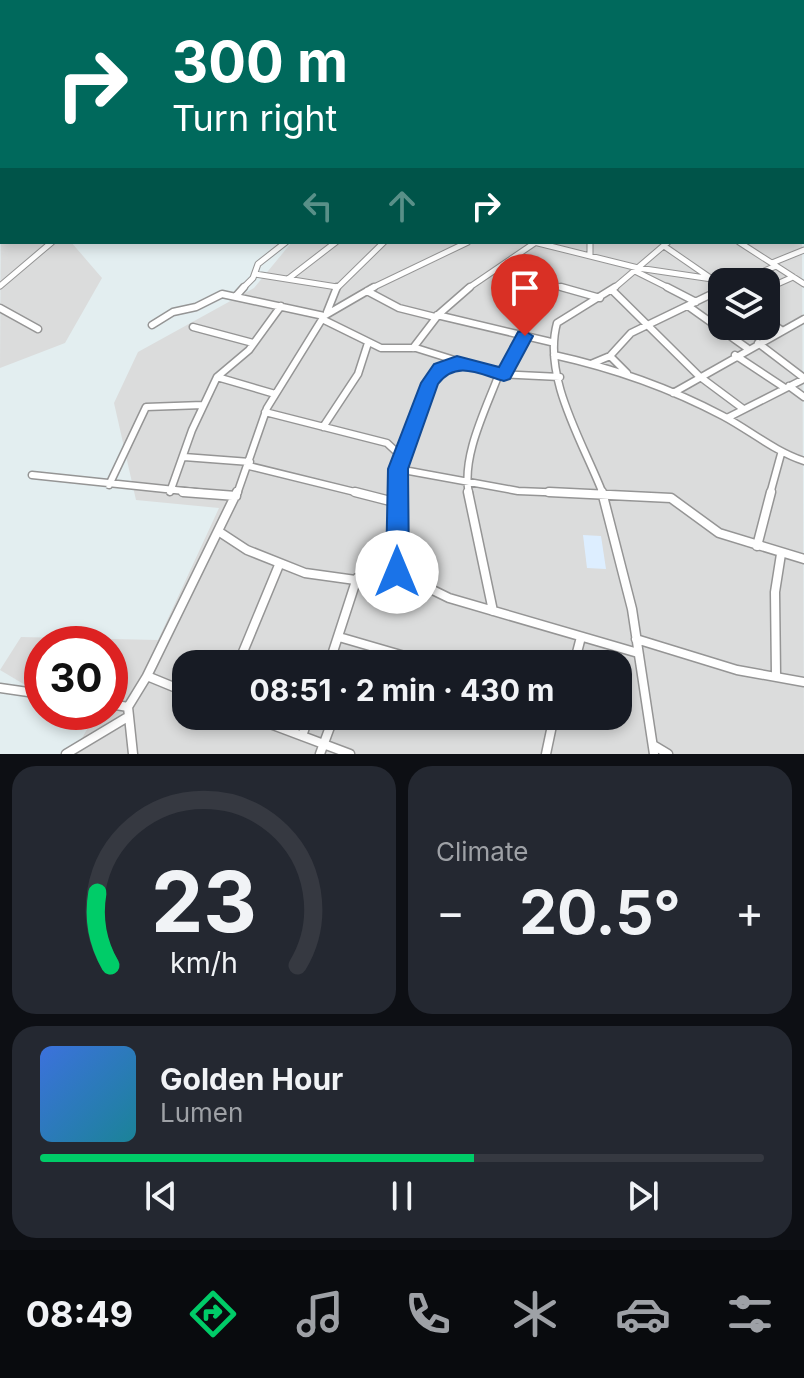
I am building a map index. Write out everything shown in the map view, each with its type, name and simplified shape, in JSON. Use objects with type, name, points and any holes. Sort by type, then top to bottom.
[{"type":"street","points":[[0,286],[50,244]]},
{"type":"street","points":[[236,296],[255,274],[258,264],[283,244]]},
{"type":"street","points":[[288,279],[333,244]]},
{"type":"street","points":[[128,707],[147,676],[236,496],[265,412],[324,316],[337,287],[382,244]]},
{"type":"street","points":[[324,316],[460,244]]},
{"type":"street","points":[[413,348],[436,316],[458,296],[500,271],[533,244]]},
{"type":"street","points":[[543,244],[637,269],[708,278]]},
{"type":"street","points":[[590,244],[590,255]]},
{"type":"street","points":[[668,754],[654,749],[621,560],[604,497],[560,377],[551,342],[557,323],[612,290],[666,244],[708,276]]},
{"type":"street","points":[[742,244],[804,284]]},
{"type":"street","points":[[766,268],[804,250]]},
{"type":"street","points":[[637,269],[697,302]]},
{"type":"street","points":[[500,271],[600,298]]},
{"type":"street","points":[[255,274],[337,287]]},
{"type":"street","points":[[612,290],[699,376],[742,408]]},
{"type":"street","points":[[367,291],[399,308],[551,342]]},
{"type":"street","points":[[152,325],[173,312],[196,307],[216,295],[236,296],[324,316],[368,343],[391,350],[413,348],[501,374],[560,377]]},
{"type":"street","points":[[591,364],[610,356],[631,333],[708,296]]},
{"type":"street","points":[[170,492],[217,377],[253,343],[281,306]]},
{"type":"street","points":[[688,306],[747,348]]},
{"type":"street","points":[[0,308],[38,329]]},
{"type":"street","points":[[673,393],[747,348],[804,319]]},
{"type":"street","points":[[193,327],[253,343]]},
{"type":"street","points":[[493,611],[466,482],[501,374],[525,336]]},
{"type":"street","points":[[323,427],[358,374],[368,343]]},
{"type":"street","points":[[727,418],[804,378],[758,343]]},
{"type":"street","points":[[554,355],[629,375],[673,393],[727,418],[781,454],[804,461]]},
{"type":"street","points":[[735,355],[804,397]]},
{"type":"street","points":[[610,356],[629,375]]},
{"type":"street","points":[[389,583],[397,572],[399,560],[398,469],[430,383],[440,368],[457,362]]},
{"type":"street","points":[[217,377],[228,383],[275,394]]},
{"type":"street","points":[[109,485],[146,407],[157,404],[203,405]]},
{"type":"street","points":[[265,412],[387,443],[402,457]]},
{"type":"street","points":[[757,546],[781,454]]},
{"type":"street","points":[[184,457],[249,464],[398,503]]},
{"type":"street","points":[[398,469],[518,491],[671,498],[719,533],[804,559]]},
{"type":"street","points":[[32,475],[170,492],[236,496]]},
{"type":"street","points":[[218,531],[234,545],[261,554],[279,565],[314,575],[389,583],[408,581],[493,611],[638,653]]},
{"type":"street","points":[[776,675],[775,592],[781,554]]},
{"type":"street","points":[[399,560],[408,581]]},
{"type":"street","points":[[244,650],[279,565]]},
{"type":"street","points":[[334,650],[357,578]]},
{"type":"street","points":[[339,637],[384,650]]},
{"type":"street","points":[[578,650],[581,637]]},
{"type":"street","points":[[636,639],[745,672],[804,682]]},
{"type":"street","points":[[147,676],[172,686]]},
{"type":"street","points":[[0,688],[24,691]]},
{"type":"street","points":[[128,728],[133,754]]},
{"type":"street","points":[[66,754],[106,730]]},
{"type":"street","points":[[286,730],[302,736],[322,750],[350,754]]},
{"type":"street","points":[[302,736],[304,730]]},
{"type":"street","points":[[322,750],[329,730]]},
{"type":"street","points":[[546,754],[551,730]]},
{"type":"shaded area","points":[[1,244],[73,244],[102,278],[65,343],[0,368]]},
{"type":"shaded area","points":[[290,244],[802,244],[804,754],[73,754],[87,730],[128,730],[128,639],[158,640],[219,508],[136,500],[114,403],[138,352],[254,288]]},
{"type":"shaded area","points":[[583,535],[601,536],[606,569],[587,568]]},
{"type":"shaded area","points":[[21,637],[24,637],[24,684],[0,670]]},
{"type":"route","points":[[397,572],[398,469],[430,383],[440,368],[457,362],[504,374],[525,336]]}]
